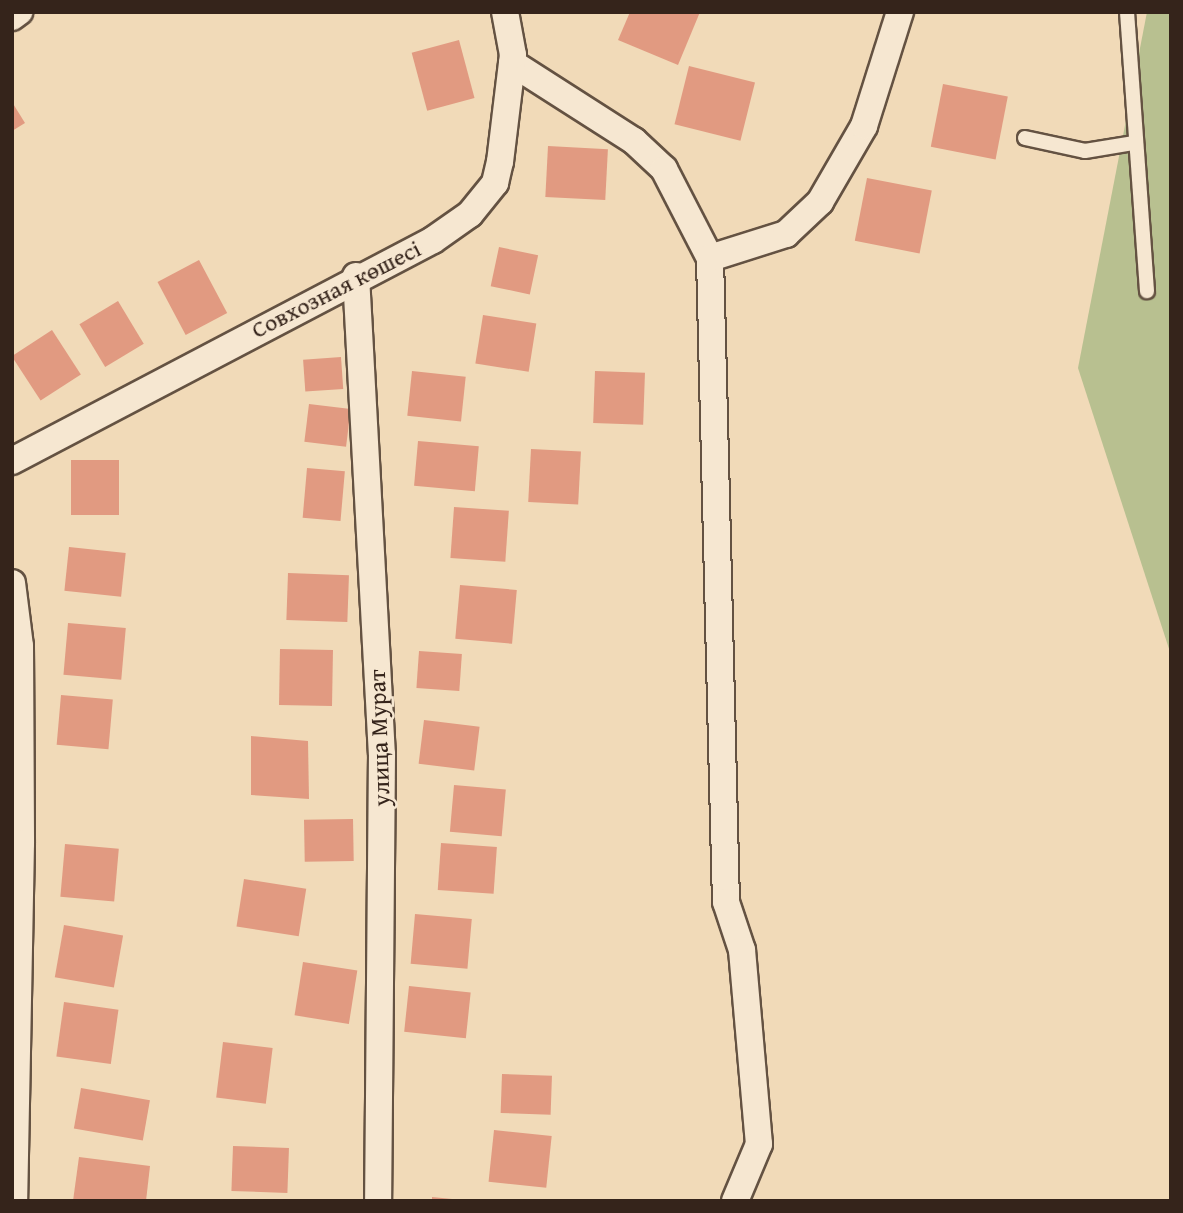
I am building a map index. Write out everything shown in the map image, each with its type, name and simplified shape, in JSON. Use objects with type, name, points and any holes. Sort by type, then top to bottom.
[{"type":"street","points":[[12,17],[19,12]]},
{"type":"street","name":"Совхозная көшесі","points":[[12,461],[356,276],[433,240],[470,214],[495,183],[512,63],[505,12]]},
{"type":"street","points":[[710,258],[786,234],[820,202],[864,126],[901,12]]},
{"type":"street","points":[[512,63],[634,141],[664,169],[710,258],[726,902],[742,950],[759,1144],[735,1201]]},
{"type":"street","name":"улица Мурат","points":[[356,276],[382,754],[378,1201]]},
{"type":"street","points":[[12,583],[20,646],[21,843],[14,1201]]},
{"type":"lane","points":[[1127,12],[1134,143],[1147,291]]},
{"type":"lane","points":[[1025,138],[1085,151],[1134,143]]},
{"type":"green space","points":[[1147,12],[1171,12],[1171,655],[1078,368]]},
{"type":"building","points":[[630,12],[700,12],[678,65],[618,40]]},
{"type":"building","points":[[459,40],[475,98],[427,111],[412,53]]},
{"type":"building","points":[[689,66],[755,82],[740,141],[674,124]]},
{"type":"building","points":[[943,84],[1008,97],[996,159],[931,147]]},
{"type":"building","points":[[12,102],[25,123],[12,131]]},
{"type":"building","points":[[548,146],[608,149],[605,200],[545,197]]},
{"type":"building","points":[[867,178],[932,191],[920,253],[855,241]]},
{"type":"building","points":[[499,247],[538,255],[530,294],[491,286]]},
{"type":"building","points":[[199,260],[227,313],[186,335],[158,282]]},
{"type":"building","points":[[118,301],[144,344],[105,367],[79,324]]},
{"type":"building","points":[[483,315],[536,323],[529,372],[475,363]]},
{"type":"building","points":[[52,330],[81,374],[41,401],[12,356]]},
{"type":"building","points":[[341,357],[343,389],[305,392],[303,360]]},
{"type":"building","points":[[412,371],[466,377],[461,421],[407,416]]},
{"type":"building","points":[[595,371],[645,373],[643,425],[593,423]]},
{"type":"building","points":[[309,404],[351,409],[346,447],[304,442]]},
{"type":"building","points":[[418,441],[479,446],[475,491],[414,486]]},
{"type":"building","points":[[531,449],[581,452],[578,505],[528,502]]},
{"type":"building","points":[[71,460],[119,460],[119,515],[71,515]]},
{"type":"building","points":[[307,468],[345,471],[340,521],[303,518]]},
{"type":"building","points":[[454,507],[509,511],[505,562],[450,558]]},
{"type":"building","points":[[69,547],[126,553],[121,597],[64,591]]},
{"type":"building","points":[[288,573],[349,575],[347,622],[286,620]]},
{"type":"building","points":[[460,585],[517,590],[512,644],[455,639]]},
{"type":"building","points":[[68,623],[126,628],[121,680],[63,675]]},
{"type":"building","points":[[280,649],[333,650],[332,706],[279,705]]},
{"type":"building","points":[[419,651],[462,654],[459,691],[416,688]]},
{"type":"building","points":[[61,695],[113,700],[108,749],[57,745]]},
{"type":"building","points":[[424,720],[480,727],[474,770],[419,764]]},
{"type":"building","points":[[251,736],[308,741],[309,799],[251,795]]},
{"type":"building","points":[[454,785],[506,790],[502,836],[450,832]]},
{"type":"building","points":[[353,819],[354,861],[305,862],[304,820]]},
{"type":"building","points":[[441,843],[497,847],[494,894],[438,890]]},
{"type":"building","points":[[65,844],[119,849],[114,902],[60,897]]},
{"type":"building","points":[[244,879],[306,889],[299,936],[236,926]]},
{"type":"building","points":[[415,914],[472,919],[467,969],[411,964]]},
{"type":"building","points":[[64,925],[123,935],[114,988],[55,977]]},
{"type":"building","points":[[303,962],[357,971],[349,1024],[295,1015]]},
{"type":"building","points":[[409,986],[471,992],[466,1038],[404,1032]]},
{"type":"building","points":[[64,1002],[118,1010],[111,1064],[56,1056]]},
{"type":"building","points":[[223,1042],[273,1048],[266,1104],[216,1098]]},
{"type":"building","points":[[502,1074],[552,1076],[551,1115],[501,1113]]},
{"type":"building","points":[[81,1088],[150,1100],[143,1141],[74,1128]]},
{"type":"building","points":[[494,1130],[552,1136],[546,1188],[489,1182]]},
{"type":"building","points":[[233,1146],[289,1148],[287,1193],[231,1191]]},
{"type":"building","points":[[79,1157],[150,1166],[146,1201],[73,1201]]},
{"type":"building","points":[[432,1197],[452,1199],[452,1201],[432,1201]]}]
